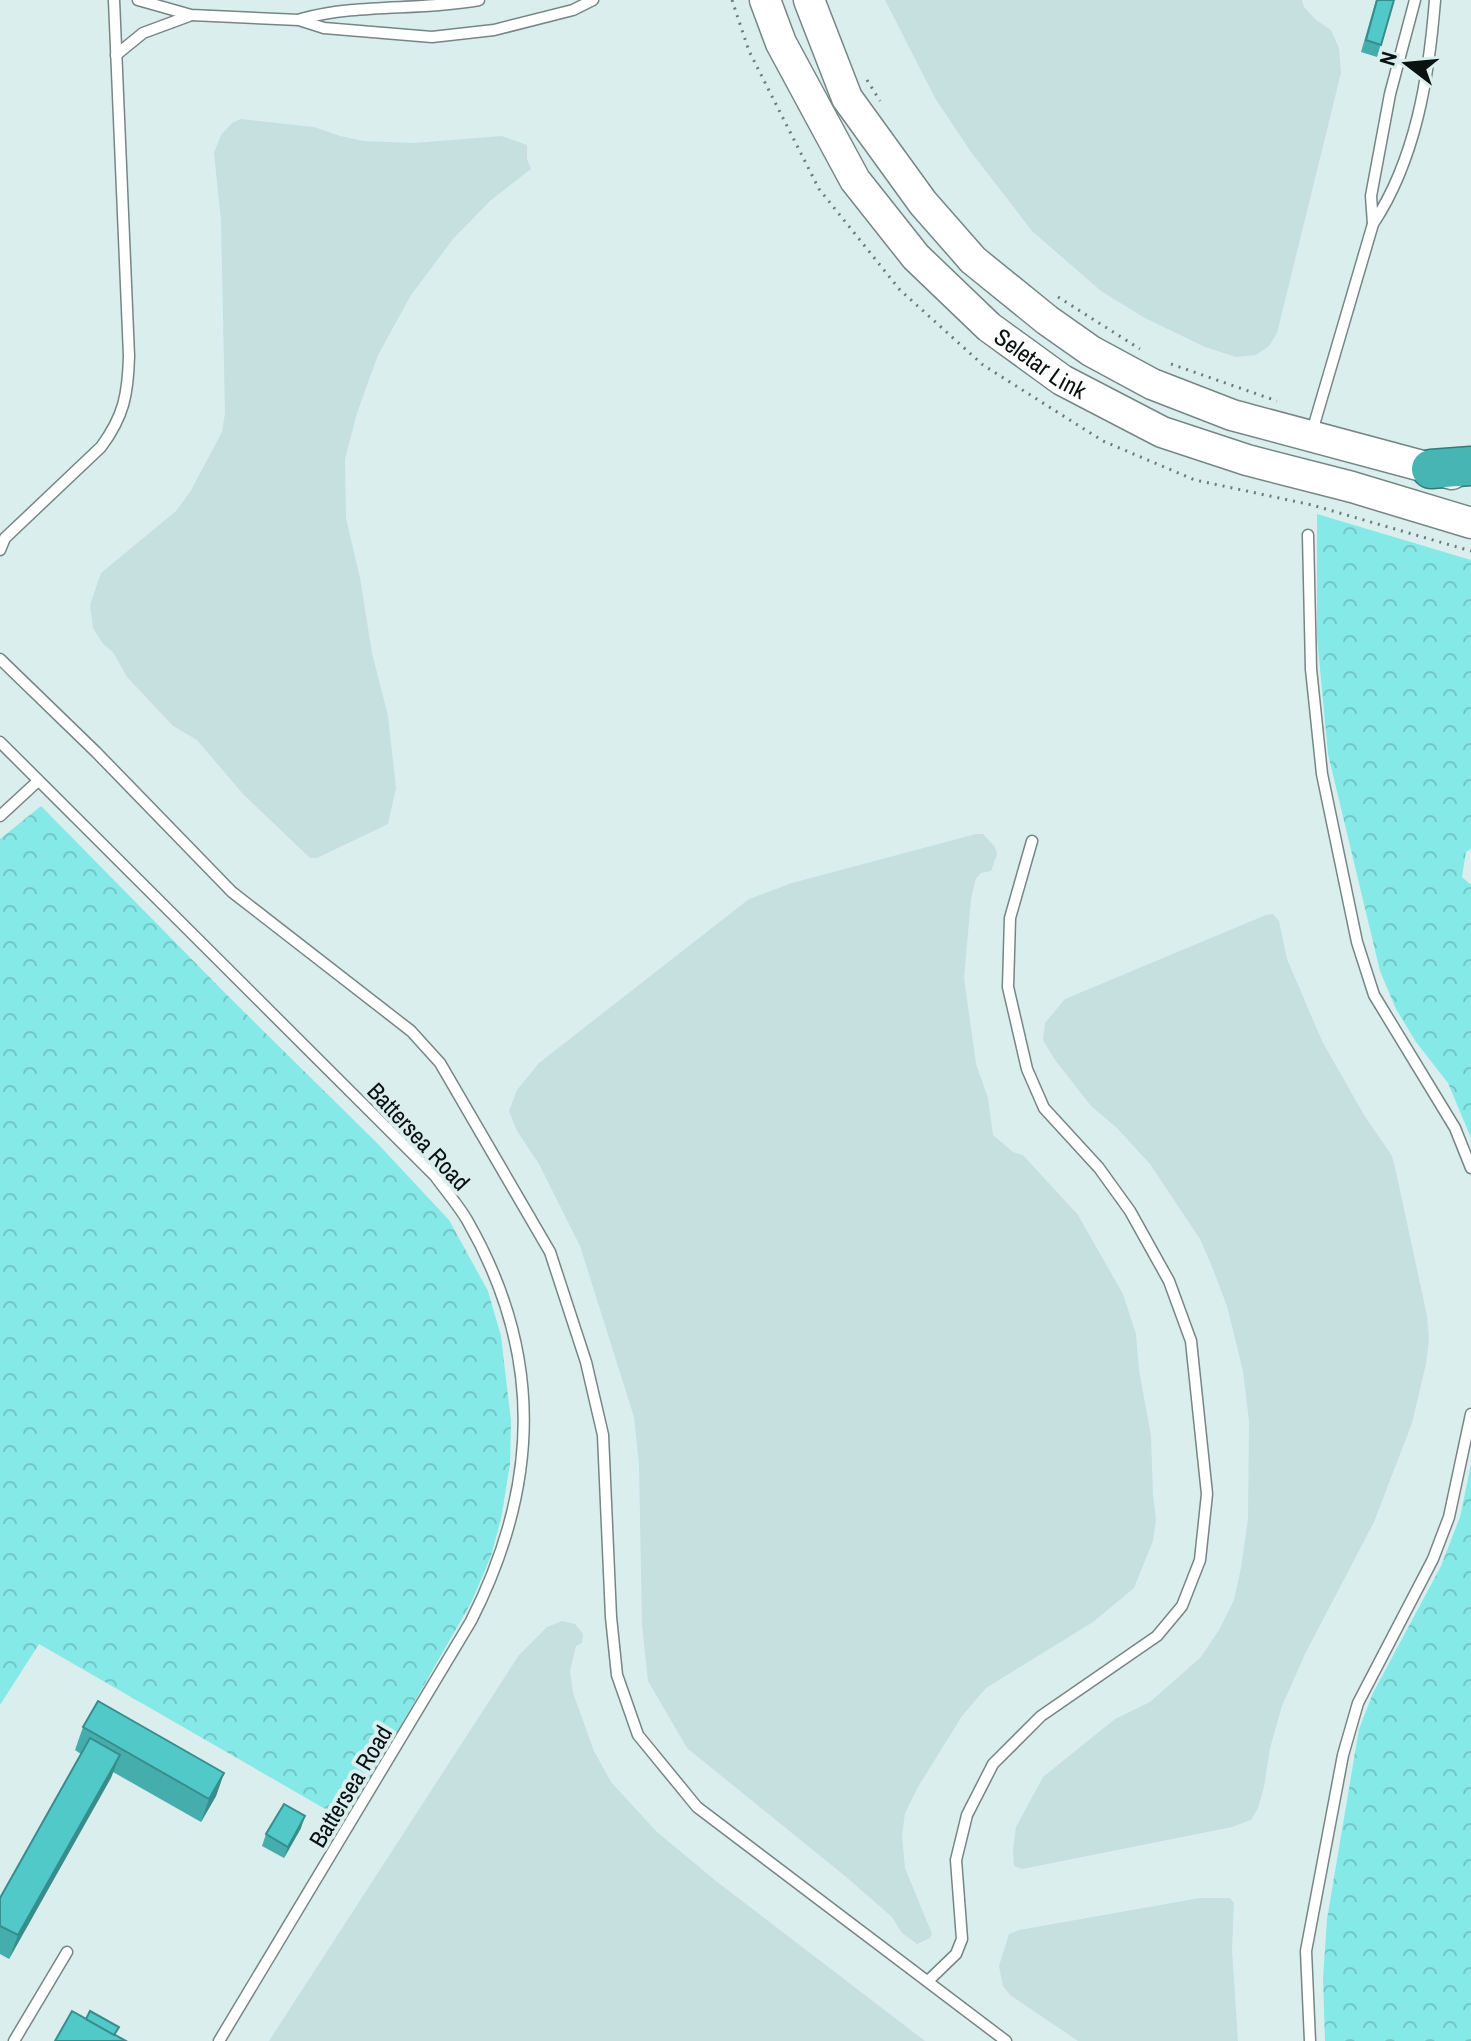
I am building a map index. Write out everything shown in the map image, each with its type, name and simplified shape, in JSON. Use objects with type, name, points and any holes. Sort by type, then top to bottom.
[{"type":"highway","points":[[1431,469],[1471,466]]},
{"type":"main road","name":"Seletar Link","points":[[765,0],[781,43],[855,180],[916,257],[989,327],[1062,380],[1162,432],[1247,460],[1471,523]]},
{"type":"main road","name":"Seletar Link","points":[[809,0],[847,98],[923,203],[973,260],[1047,320],[1091,351],[1152,384],[1232,415],[1314,426],[1431,469],[1471,479]]},
{"type":"main road","points":[[1314,426],[1305,454],[1311,466],[1328,481]]},
{"type":"lane","points":[[0,550],[5,538],[101,447],[124,407],[129,356],[114,0]]},
{"type":"lane","points":[[138,0],[191,15],[299,20],[324,28],[432,37],[494,30],[573,10],[593,0]]},
{"type":"lane","points":[[299,20],[325,12],[479,0]]},
{"type":"lane","points":[[1373,224],[1371,196],[1390,94],[1415,0]]},
{"type":"lane","points":[[1314,426],[1373,224],[1389,200],[1423,98],[1435,0]]},
{"type":"lane","points":[[116,55],[143,33],[191,15]]},
{"type":"lane","points":[[1308,535],[1310,655],[1322,774],[1357,942],[1374,995],[1455,1128],[1471,1168]]},
{"type":"lane","points":[[0,659],[96,752],[232,892],[411,1031],[440,1063],[550,1252],[586,1362],[603,1435],[611,1617],[617,1675],[638,1735],[697,1807],[1006,2041]]},
{"type":"lane","name":"Battersea Road","points":[[0,742],[435,1176],[466,1217],[492,1266],[511,1317],[520,1367],[526,1417],[521,1473],[510,1526],[492,1580],[471,1621],[219,2041]]},
{"type":"lane","points":[[0,816],[38,781]]},
{"type":"lane","points":[[928,1981],[956,1954],[962,1939],[956,1860],[967,1815],[993,1764],[1041,1716],[1157,1636],[1182,1606],[1200,1560],[1207,1494],[1191,1341],[1169,1281],[1130,1211],[1099,1168],[1044,1108],[1027,1069],[1008,987],[1010,918],[1032,841]]},
{"type":"lane","points":[[1310,2041],[1306,1951],[1343,1755],[1358,1703],[1433,1559],[1449,1517],[1471,1414]]},
{"type":"lane","points":[[14,2041],[67,1952]]},
{"type":"path","points":[[865,78],[882,105]]},
{"type":"path","points":[[1055,295],[1143,351]]},
{"type":"path","points":[[1170,364],[1314,426]]},
{"type":"shaded area","points":[[885,0],[1302,0],[1316,20],[1331,30],[1339,48],[1341,73],[1277,333],[1269,346],[1256,355],[1236,357],[1205,347],[1143,317],[1101,291],[1032,231],[971,152],[935,98]]},
{"type":"shaded area","points":[[241,119],[314,127],[364,141],[413,143],[502,136],[527,145],[531,169],[491,200],[453,239],[411,295],[378,355],[357,413],[345,459],[346,518],[360,578],[372,653],[388,716],[396,788],[388,824],[317,858],[310,858],[243,794],[197,740],[173,726],[127,677],[113,652],[103,644],[93,628],[90,605],[101,573],[176,511],[190,492],[222,432],[225,413],[221,220],[214,153],[221,135],[232,123]]},
{"type":"shaded area","points":[[983,834],[997,854],[991,871],[981,873],[976,878],[971,899],[964,978],[976,1064],[988,1098],[993,1135],[1013,1152],[1023,1155],[1078,1215],[1123,1294],[1136,1334],[1151,1436],[1156,1520],[1153,1541],[1134,1588],[1093,1622],[986,1688],[962,1716],[918,1787],[905,1813],[902,1836],[905,1868],[932,1934],[917,1944],[902,1933],[892,1917],[845,1876],[687,1748],[648,1681],[642,1625],[639,1465],[634,1417],[580,1246],[509,1111],[517,1090],[539,1063],[749,899],[792,883]]},
{"type":"shaded area","points":[[1273,914],[1279,921],[1287,959],[1322,1041],[1364,1115],[1392,1156],[1427,1316],[1429,1339],[1412,1423],[1374,1522],[1305,1654],[1282,1706],[1270,1748],[1264,1787],[1251,1820],[1232,1827],[1022,1869],[1014,1866],[1016,1827],[1043,1777],[1115,1719],[1150,1702],[1201,1657],[1219,1630],[1234,1600],[1248,1519],[1249,1421],[1243,1371],[1227,1306],[1211,1264],[1200,1239],[1150,1164],[1117,1128],[1091,1106],[1055,1060],[1043,1040],[1045,1023],[1065,999]]},
{"type":"shaded area","points":[[562,1621],[575,1624],[583,1634],[582,1643],[576,1646],[570,1671],[573,1693],[594,1751],[611,1782],[657,1832],[716,1881],[925,2041],[269,2041],[519,1655],[547,1627]]},
{"type":"shaded area","points":[[1200,1898],[1230,1898],[1234,1903],[1232,1949],[1238,2041],[1078,2041],[1010,1995],[1003,1986],[999,1966],[1009,1934]]},
{"type":"green space","points":[[1317,514],[1471,560],[1471,849],[1466,852],[1462,877],[1471,885],[1471,1138],[1448,1083],[1416,1042],[1396,1009],[1380,971],[1328,754],[1317,637]]},
{"type":"green space","points":[[41,806],[378,1144],[449,1220],[488,1291],[501,1336],[511,1421],[510,1464],[501,1519],[491,1556],[471,1603],[346,1821],[39,1644],[0,1705],[0,839]]},
{"type":"green space","points":[[1471,1464],[1471,2041],[1325,2041],[1323,1979],[1327,1919],[1359,1729],[1373,1693],[1441,1566],[1460,1517]]},
{"type":"building","points":[[1377,0],[1394,0],[1381,45],[1366,40]]},
{"type":"building","points":[[98,1701],[224,1773],[209,1799],[83,1727]]},
{"type":"building","points":[[90,1738],[120,1755],[18,1935],[0,1926],[0,1898]]},
{"type":"building","points":[[284,1804],[305,1816],[288,1847],[266,1834]]},
{"type":"building","points":[[72,2011],[126,2041],[55,2041]]},
{"type":"building","points":[[90,2011],[119,2027],[114,2035],[86,2019]]}]
